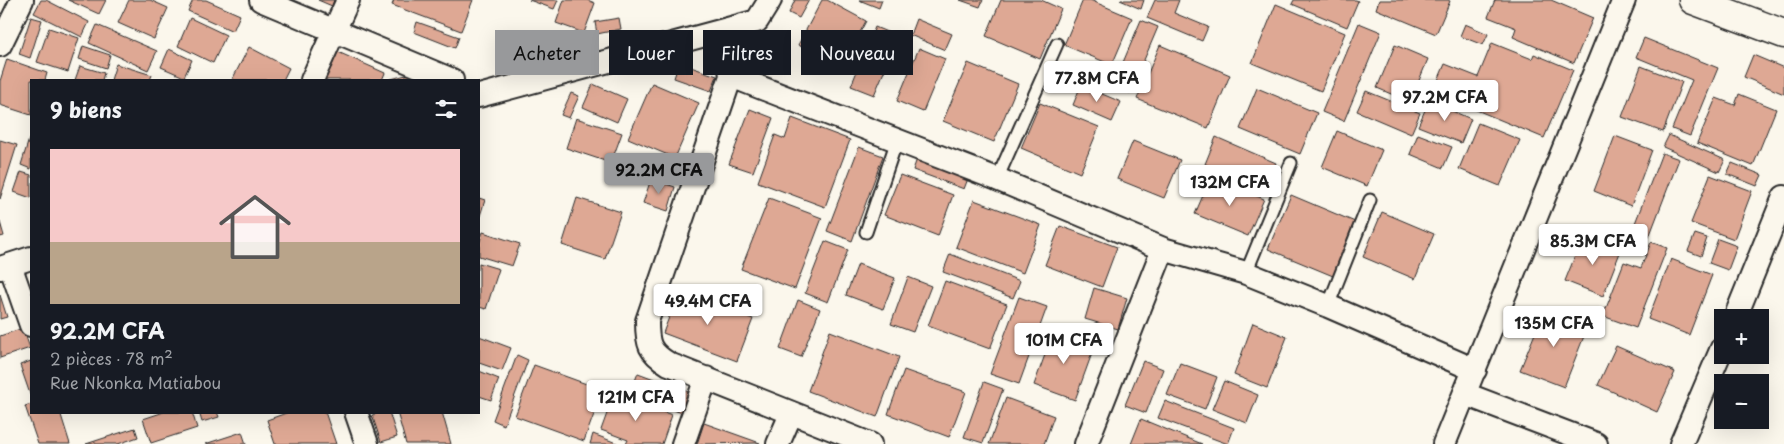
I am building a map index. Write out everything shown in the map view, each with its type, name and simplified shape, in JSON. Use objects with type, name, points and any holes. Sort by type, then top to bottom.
[{"type":"street","points":[[0,45],[22,0]]},
{"type":"street","points":[[261,0],[450,79]]},
{"type":"street","points":[[312,79],[348,0]]},
{"type":"street","points":[[725,30],[757,21],[770,0]]},
{"type":"street","points":[[1444,444],[1624,0]]},
{"type":"street","points":[[1693,0],[1784,34]]},
{"type":"street","points":[[481,94],[703,36]]},
{"type":"street","points":[[870,444],[669,364],[657,357],[650,348],[646,337],[646,321],[731,76],[998,179],[1163,249],[1246,273],[1328,306],[1475,370]]},
{"type":"street","points":[[1739,309],[1784,197]]},
{"type":"street","points":[[1086,444],[1163,249]]},
{"type":"street","points":[[30,258],[5,267],[30,323]]},
{"type":"street","points":[[1681,444],[1715,364]]},
{"type":"street","points":[[683,444],[706,378]]},
{"type":"street","points":[[1465,394],[1596,444]]},
{"type":"street","points":[[357,414],[366,444]]},
{"type":"street","points":[[778,444],[791,414]]},
{"type":"lane","points":[[998,179],[1057,44]]},
{"type":"lane","points":[[866,232],[897,140]]},
{"type":"lane","points":[[1246,273],[1290,163]]},
{"type":"lane","points":[[1328,306],[1370,200]]},
{"type":"building","points":[[41,0],[46,0],[89,22],[82,37],[34,13]]},
{"type":"building","points":[[68,0],[106,0],[99,14]]},
{"type":"building","points":[[129,0],[150,0],[168,8],[154,39],[118,23]]},
{"type":"building","points":[[193,0],[206,0],[240,15],[233,31],[188,11]]},
{"type":"building","points":[[318,0],[334,0],[332,6]]},
{"type":"building","points":[[394,0],[473,0],[461,31],[392,5]]},
{"type":"building","points":[[529,0],[558,0],[554,9]]},
{"type":"building","points":[[564,0],[587,0],[595,3],[585,30],[576,30],[556,23]]},
{"type":"building","points":[[795,0],[809,0],[799,18],[789,13]]},
{"type":"building","points":[[822,0],[827,0],[866,21],[861,30],[806,30]]},
{"type":"building","points":[[859,0],[882,0],[879,8]]},
{"type":"building","points":[[960,0],[983,0],[980,7]]},
{"type":"building","points":[[1001,0],[1041,0],[1061,9],[1040,59],[986,36]]},
{"type":"building","points":[[1083,0],[1090,0],[1132,18],[1112,65],[1064,45]]},
{"type":"building","points":[[1120,0],[1144,0],[1141,9]]},
{"type":"building","points":[[1155,0],[1179,0],[1174,13],[1208,27],[1202,41],[1147,18]]},
{"type":"building","points":[[1294,0],[1358,1],[1347,27],[1292,4]]},
{"type":"building","points":[[1379,0],[1450,1],[1436,34],[1376,9]]},
{"type":"building","points":[[1495,0],[1551,0],[1593,18],[1574,63],[1513,37],[1516,28],[1488,17]]},
{"type":"building","points":[[1276,4],[1345,33],[1321,91],[1252,63]]},
{"type":"building","points":[[31,17],[42,20],[30,58],[19,54]]},
{"type":"building","points":[[190,18],[226,35],[213,63],[178,46]]},
{"type":"building","points":[[619,18],[621,29],[599,34],[595,22]]},
{"type":"building","points":[[916,19],[952,34],[945,50],[913,36],[912,30]]},
{"type":"building","points":[[1141,20],[1158,27],[1130,93],[1113,86]]},
{"type":"building","points":[[417,22],[459,37],[455,48],[414,32]]},
{"type":"building","points":[[1359,23],[1381,32],[1344,121],[1322,112]]},
{"type":"building","points":[[1465,24],[1488,34],[1483,45],[1460,36]]},
{"type":"building","points":[[97,25],[157,51],[148,70],[89,43]]},
{"type":"building","points":[[49,28],[79,38],[68,72],[37,62]]},
{"type":"building","points":[[1644,38],[1718,68],[1690,136],[1672,129],[1692,80],[1636,57]]},
{"type":"building","points":[[1492,43],[1532,59],[1534,54],[1573,70],[1544,138],[1433,92],[1445,64],[1478,77]]},
{"type":"building","points":[[1160,45],[1230,75],[1208,128],[1137,99]]},
{"type":"building","points":[[1395,45],[1428,59],[1410,102],[1377,88]]},
{"type":"building","points":[[83,46],[110,55],[106,68],[79,59]]},
{"type":"building","points":[[249,47],[289,68],[284,79],[233,79]]},
{"type":"building","points":[[919,48],[945,59],[923,112],[897,101],[908,75],[913,75],[913,62]]},
{"type":"building","points":[[169,49],[192,60],[184,77],[161,67]]},
{"type":"building","points":[[338,52],[385,73],[382,79],[325,79]]},
{"type":"building","points":[[1753,55],[1784,68],[1784,94],[1744,77]]},
{"type":"building","points":[[7,59],[47,73],[45,79],[30,79],[30,115],[0,105],[0,81]]},
{"type":"building","points":[[968,63],[1018,84],[994,142],[943,121]]},
{"type":"building","points":[[116,64],[152,75],[150,79],[111,79]]},
{"type":"building","points":[[80,66],[104,73],[102,79],[75,79]]},
{"type":"building","points":[[1641,66],[1682,82],[1663,132],[1622,117]]},
{"type":"building","points":[[693,68],[703,71],[703,75],[717,76],[711,91],[674,78],[675,75],[693,75]]},
{"type":"building","points":[[410,74],[411,79],[391,79]]},
{"type":"building","points":[[855,75],[883,75],[874,95],[851,86]]},
{"type":"building","points":[[652,83],[699,103],[675,158],[628,138]]},
{"type":"building","points":[[593,84],[627,99],[617,122],[583,107]]},
{"type":"building","points":[[1081,85],[1121,102],[1112,122],[1073,105]]},
{"type":"building","points":[[1257,88],[1317,113],[1300,154],[1240,129]]},
{"type":"building","points":[[1366,91],[1420,113],[1411,134],[1357,111]]},
{"type":"building","points":[[571,93],[579,96],[569,118],[561,115]]},
{"type":"building","points":[[1739,94],[1776,109],[1753,166],[1697,143],[1716,98],[1735,105]]},
{"type":"building","points":[[1429,101],[1471,119],[1461,143],[1418,126]]},
{"type":"building","points":[[1040,103],[1099,127],[1080,173],[1021,148]]},
{"type":"building","points":[[750,109],[773,118],[753,172],[729,164]]},
{"type":"building","points":[[576,118],[622,133],[611,163],[566,148]]},
{"type":"building","points":[[792,118],[850,140],[825,207],[758,182],[775,135],[785,139]]},
{"type":"building","points":[[1478,123],[1520,140],[1500,186],[1459,169]]},
{"type":"building","points":[[1337,131],[1382,150],[1367,186],[1322,167]]},
{"type":"building","points":[[1418,134],[1452,147],[1443,168],[1410,154]]},
{"type":"building","points":[[1669,135],[1725,160],[1719,172],[1663,147]]},
{"type":"building","points":[[1615,136],[1652,150],[1631,206],[1594,191]]},
{"type":"building","points":[[1216,137],[1276,163],[1265,190],[1205,164]]},
{"type":"building","points":[[29,139],[30,169],[21,165]]},
{"type":"building","points":[[0,140],[17,145],[0,199]]},
{"type":"building","points":[[1133,141],[1180,160],[1164,198],[1117,179]]},
{"type":"building","points":[[859,147],[883,156],[852,241],[827,231]]},
{"type":"building","points":[[1662,153],[1679,159],[1649,237],[1632,231]]},
{"type":"building","points":[[918,156],[969,176],[964,189],[913,170]]},
{"type":"building","points":[[1732,163],[1762,175],[1757,186],[1727,174]]},
{"type":"building","points":[[21,172],[30,175],[30,198],[14,192]]},
{"type":"building","points":[[900,175],[953,195],[938,236],[884,215]]},
{"type":"building","points":[[1710,175],[1752,191],[1734,239],[1691,223]]},
{"type":"building","points":[[1211,177],[1264,199],[1248,236],[1195,214]]},
{"type":"building","points":[[651,179],[675,187],[668,211],[643,203]]},
{"type":"building","points":[[1291,195],[1355,222],[1333,276],[1268,249]]},
{"type":"building","points":[[480,198],[485,200],[480,216]]},
{"type":"building","points":[[577,198],[621,212],[605,259],[562,245]]},
{"type":"building","points":[[769,198],[822,218],[795,289],[741,269]]},
{"type":"building","points":[[974,200],[1041,225],[1023,273],[956,247]]},
{"type":"building","points":[[1382,212],[1434,234],[1415,279],[1363,257]]},
{"type":"building","points":[[0,222],[4,236],[0,237]]},
{"type":"building","points":[[1060,226],[1117,247],[1102,287],[1045,265]]},
{"type":"building","points":[[483,232],[520,244],[512,266],[480,256],[480,241]]},
{"type":"building","points":[[1695,234],[1707,238],[1701,256],[1688,251]]},
{"type":"building","points":[[1583,236],[1621,250],[1603,296],[1565,281]]},
{"type":"building","points":[[1718,239],[1737,246],[1728,270],[1709,263]]},
{"type":"building","points":[[825,241],[848,250],[828,302],[805,293]]},
{"type":"building","points":[[1651,242],[1667,248],[1636,328],[1603,316],[1624,262],[1641,268]]},
{"type":"building","points":[[950,254],[1020,281],[1013,298],[943,272]]},
{"type":"building","points":[[1671,259],[1712,275],[1689,335],[1648,319]]},
{"type":"building","points":[[480,263],[499,269],[486,309],[480,307]]},
{"type":"building","points":[[858,264],[895,278],[883,309],[846,295]]},
{"type":"building","points":[[908,277],[931,286],[913,332],[891,324]]},
{"type":"building","points":[[945,281],[1007,304],[990,349],[928,326]]},
{"type":"building","points":[[1094,288],[1127,298],[1118,329],[1085,319]]},
{"type":"building","points":[[679,291],[753,319],[737,361],[663,333]]},
{"type":"building","points":[[0,295],[7,317],[0,319]]},
{"type":"building","points":[[1019,297],[1047,307],[1019,384],[990,374]]},
{"type":"building","points":[[798,300],[820,309],[801,357],[780,349]]},
{"type":"building","points":[[1545,309],[1588,326],[1564,387],[1520,370]]},
{"type":"building","points":[[1253,323],[1287,337],[1267,388],[1234,375]]},
{"type":"building","points":[[23,328],[30,348],[0,358],[0,336]]},
{"type":"building","points":[[1054,330],[1095,345],[1075,400],[1034,385]]},
{"type":"building","points":[[830,331],[899,357],[877,417],[808,391]]},
{"type":"building","points":[[480,336],[511,348],[502,371],[480,363]]},
{"type":"building","points":[[1616,346],[1675,372],[1657,412],[1598,385]]},
{"type":"building","points":[[517,355],[528,360],[504,425],[493,420]]},
{"type":"building","points":[[30,361],[30,394],[20,365]]},
{"type":"building","points":[[1143,361],[1163,369],[1146,413],[1125,405]]},
{"type":"building","points":[[1180,363],[1217,377],[1205,409],[1167,395]]},
{"type":"building","points":[[534,365],[603,390],[584,441],[515,416]]},
{"type":"building","points":[[904,370],[966,392],[949,437],[888,414]]},
{"type":"building","points":[[480,371],[499,379],[491,400],[480,396]]},
{"type":"building","points":[[638,373],[689,392],[682,413],[630,394]]},
{"type":"building","points":[[1224,381],[1258,395],[1247,423],[1212,409]]},
{"type":"building","points":[[984,382],[1003,389],[983,443],[964,437]]},
{"type":"building","points":[[614,394],[672,415],[662,444],[626,444],[628,440],[601,430]]},
{"type":"building","points":[[1006,398],[1054,416],[1044,444],[989,444]]},
{"type":"building","points":[[1165,401],[1234,428],[1228,444],[1158,418]]},
{"type":"building","points":[[30,404],[30,414],[61,414],[70,444],[38,444],[25,406]]},
{"type":"building","points":[[158,414],[193,414],[197,428],[151,443],[143,419]]},
{"type":"building","points":[[200,414],[218,414],[219,417],[202,422]]},
{"type":"building","points":[[284,414],[326,414],[336,444],[275,444],[267,420]]},
{"type":"building","points":[[390,414],[397,437],[381,442],[372,415]]},
{"type":"building","points":[[398,414],[443,414],[451,444],[406,444]]},
{"type":"building","points":[[1141,419],[1202,444],[1131,444]]},
{"type":"building","points":[[704,423],[760,443],[697,444]]},
{"type":"building","points":[[135,428],[138,437],[118,444],[86,444]]},
{"type":"building","points":[[242,432],[246,444],[205,444]]},
{"type":"building","points":[[593,434],[619,444],[590,444]]}]
